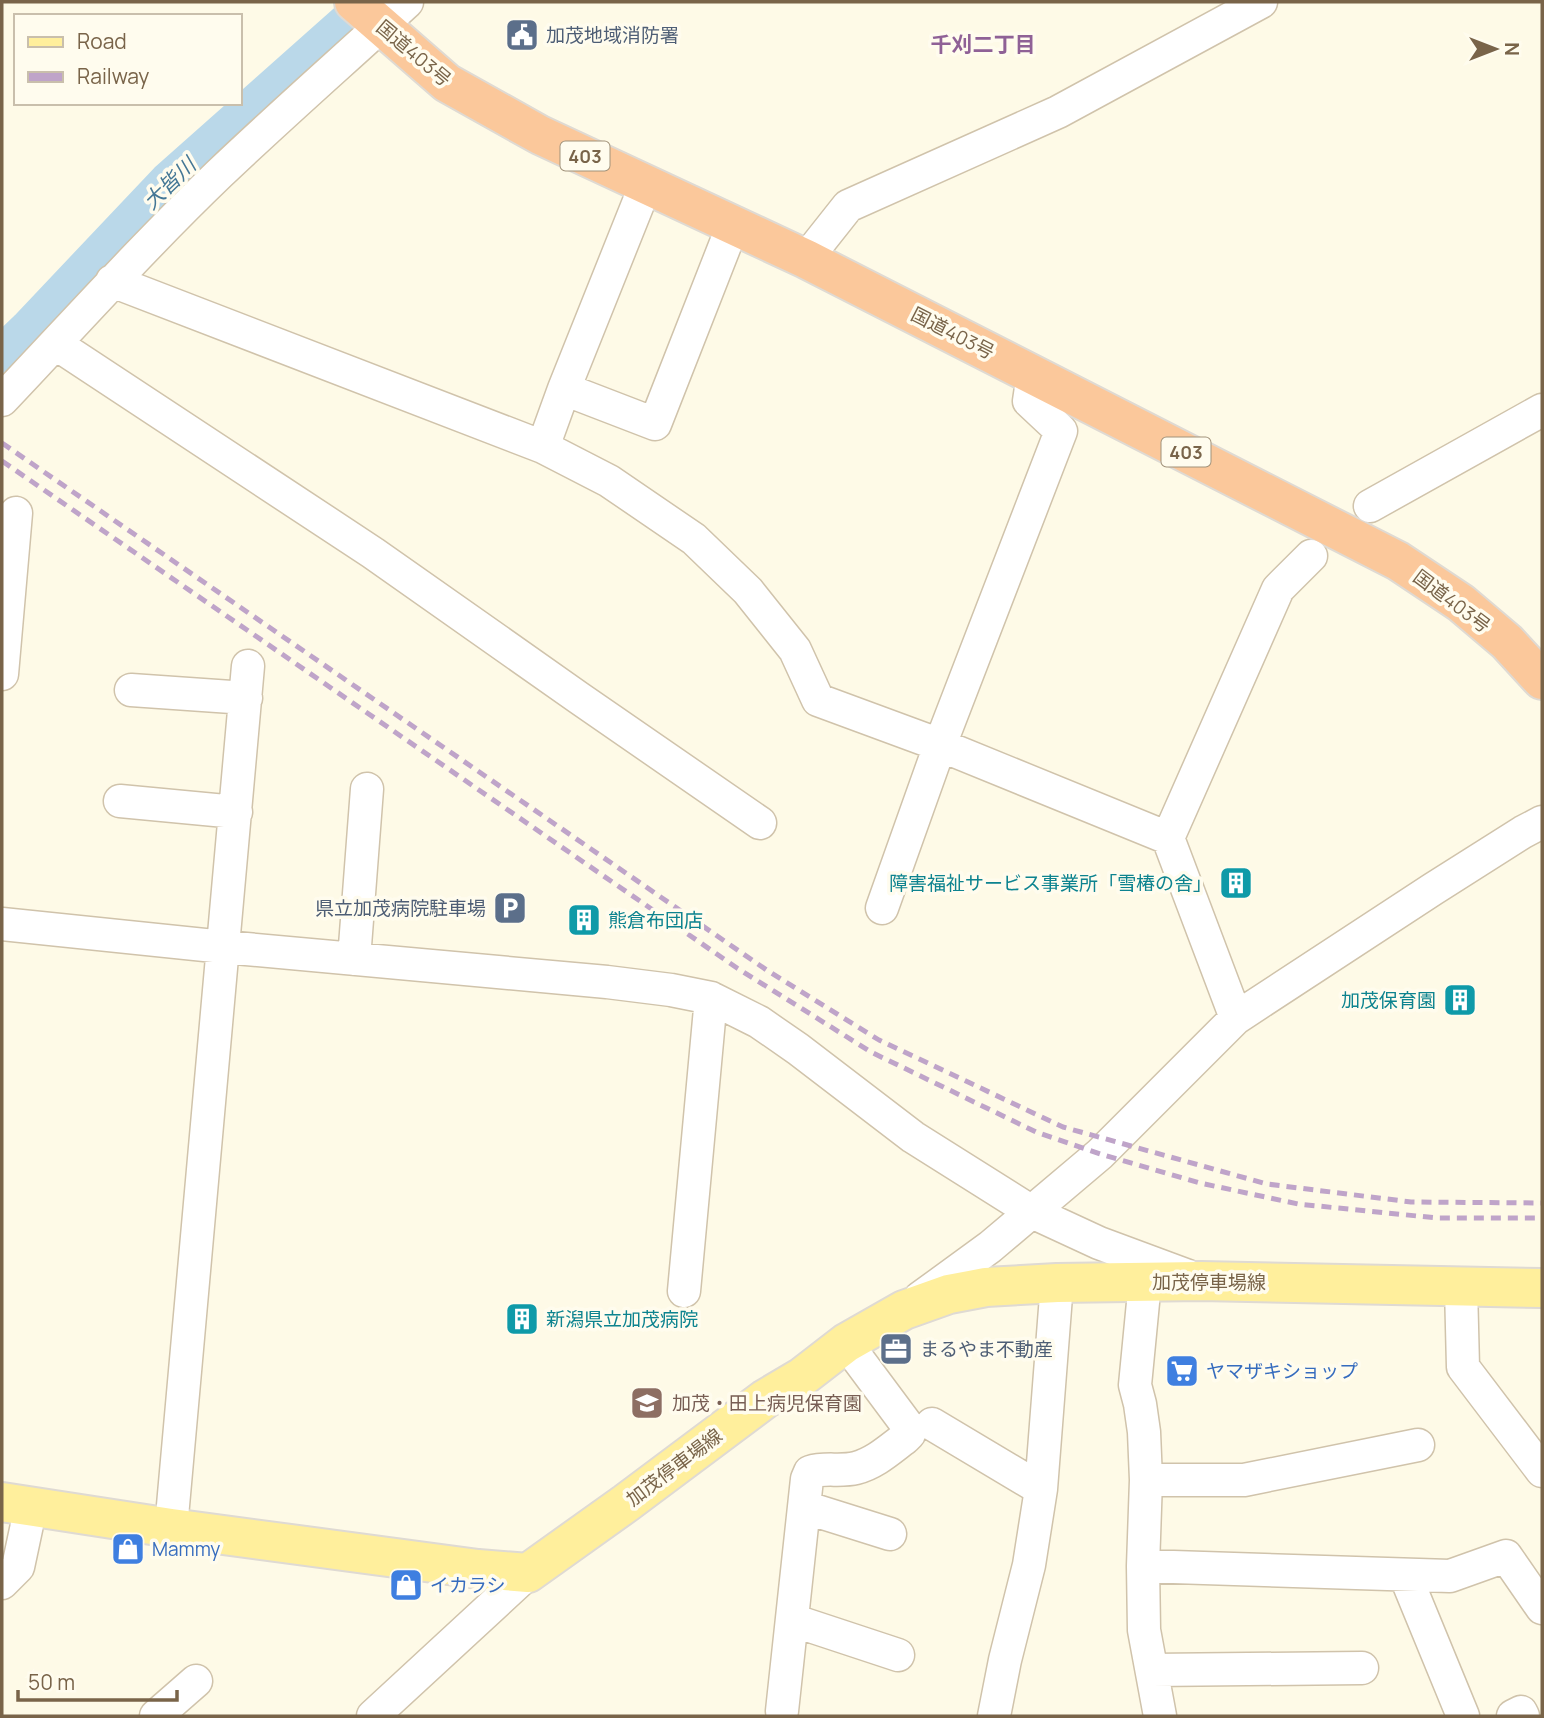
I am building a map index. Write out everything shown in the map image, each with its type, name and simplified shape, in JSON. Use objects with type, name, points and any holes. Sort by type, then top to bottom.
[{"type":"highway","name":"国道403号","points":[[381,10],[447,83],[540,135],[806,259],[1398,561],[1461,603],[1507,642],[1542,680]]},
{"type":"main road","name":"加茂停車場線","points":[[528,1573],[846,1343],[904,1310],[949,1294],[986,1287],[1057,1283],[1201,1281],[1542,1288]]},
{"type":"main road","points":[[16,1504],[171,1528],[478,1569],[528,1573]]},
{"type":"street","points":[[806,259],[848,206],[1058,112],[1261,2]]},
{"type":"street","points":[[2,400],[12,369],[56,344],[112,282],[381,10]]},
{"type":"street","points":[[542,447],[646,184]]},
{"type":"street","points":[[564,389],[655,425],[733,225]]},
{"type":"street","points":[[112,282],[542,447],[608,481],[694,539],[748,591],[795,650],[818,700],[1168,838]]},
{"type":"street","points":[[56,344],[373,554],[760,823]]},
{"type":"street","points":[[882,908],[940,746],[1061,432],[1029,401],[1034,374]]},
{"type":"street","points":[[1370,506],[1542,410]]},
{"type":"street","points":[[2,674],[16,513]]},
{"type":"street","points":[[1236,1018],[1168,838],[1278,589],[1311,556]]},
{"type":"street","points":[[171,1528],[248,666]]},
{"type":"street","points":[[131,690],[246,698]]},
{"type":"street","points":[[354,959],[367,789]]},
{"type":"street","points":[[120,801],[236,812]]},
{"type":"street","points":[[904,1310],[990,1247],[1114,1142],[1236,1018],[1433,889],[1542,822]]},
{"type":"street","points":[[2,923],[224,947],[607,982],[712,998],[760,1023],[912,1137],[1032,1212],[1111,1247],[1201,1281]]},
{"type":"street","points":[[684,1291],[712,998]]},
{"type":"street","points":[[1145,1282],[1135,1385],[1140,1404],[1146,1480],[1144,1630],[1160,1716]]},
{"type":"street","points":[[994,1716],[1028,1565],[1041,1489],[1057,1283]]},
{"type":"street","points":[[1461,1287],[1463,1367],[1542,1471]]},
{"type":"street","points":[[782,1711],[807,1479],[810,1472],[818,1469],[855,1469],[875,1461],[909,1434],[910,1429],[846,1343]]},
{"type":"street","points":[[932,1424],[1041,1489]]},
{"type":"street","points":[[1146,1480],[1244,1480],[1418,1445]]},
{"type":"street","points":[[2,1583],[18,1567],[16,1504]]},
{"type":"street","points":[[804,1507],[890,1534]]},
{"type":"street","points":[[1143,1566],[1450,1576],[1506,1556],[1542,1608]]},
{"type":"street","points":[[373,1716],[528,1573]]},
{"type":"street","points":[[1405,1574],[1463,1716]]},
{"type":"street","points":[[792,1620],[898,1655]]},
{"type":"street","points":[[1152,1670],[1362,1668]]},
{"type":"street","points":[[156,1716],[196,1681]]},
{"type":"street","points":[[1513,1716],[1521,1712],[1523,1716]]},
{"type":"waterway","name":"大皆川","points":[[2,354],[168,181],[346,23]]},
{"type":"railway","points":[[2,443],[768,971],[879,1040],[1063,1127],[1267,1184],[1411,1202],[1542,1203]]},
{"type":"railway","points":[[2,461],[737,968],[871,1052],[1036,1132],[1200,1183],[1298,1204],[1437,1218],[1542,1218]]},
{"type":"place","name":"加茂地域消防署","points":[[522,35]]},
{"type":"place","name":"障害福祉サービス事業所「雪椿の舎」","points":[[1236,883]]},
{"type":"place","name":"県立加茂病院駐車場","points":[[510,908]]},
{"type":"place","name":"熊倉布団店","points":[[584,920]]},
{"type":"place","name":"加茂保育園","points":[[1460,1000]]},
{"type":"place","name":"新潟県立加茂病院","points":[[522,1319]]},
{"type":"place","name":"まるやま不動産","points":[[896,1349]]},
{"type":"place","name":"ヤマザキショップ","points":[[1182,1371]]},
{"type":"place","name":"加茂・田上病児保育園","points":[[647,1403]]},
{"type":"place","name":"Mammy","points":[[128,1549]]},
{"type":"place","name":"イカラシ","points":[[406,1585]]},
{"type":"district","name":"千刈二丁目","points":[[983,44]]}]
